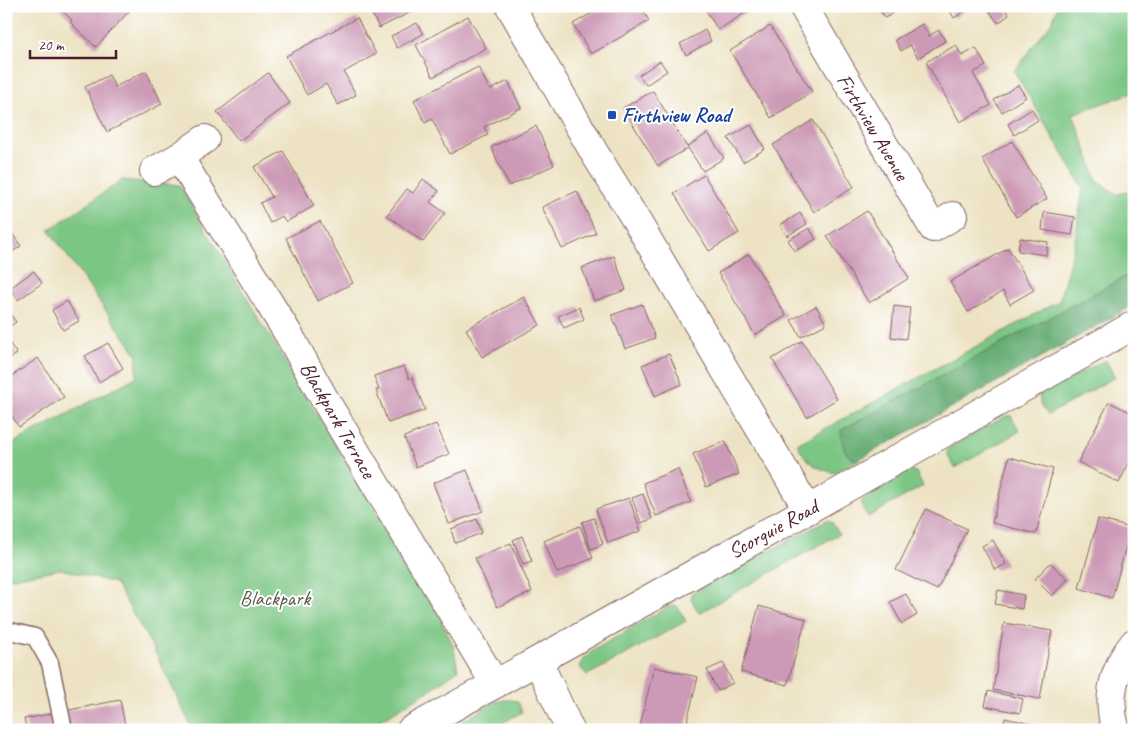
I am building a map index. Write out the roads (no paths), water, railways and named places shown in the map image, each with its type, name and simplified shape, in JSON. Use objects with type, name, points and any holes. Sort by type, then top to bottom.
[{"type":"street","name":"Firthview Avenue","points":[[803,6],[933,228],[953,216]]},
{"type":"street","points":[[515,8],[595,154],[808,510]]},
{"type":"street","points":[[154,171],[205,139]]},
{"type":"street","name":"Blackpark Terrace","points":[[179,156],[289,335],[325,400],[495,684]]},
{"type":"street","name":"Scorguie Road","points":[[411,730],[808,510],[1134,325]]},
{"type":"street","points":[[1116,730],[1111,709],[1113,687],[1126,652],[1134,643]]},
{"type":"street","points":[[538,661],[570,730]]},
{"type":"lane","points":[[6,630],[35,637],[50,663],[64,730]]},
{"type":"place","name":"Firthview Road","points":[[612,115]]},
{"type":"park label","name":"Blackpark","points":[[275,598]]}]
